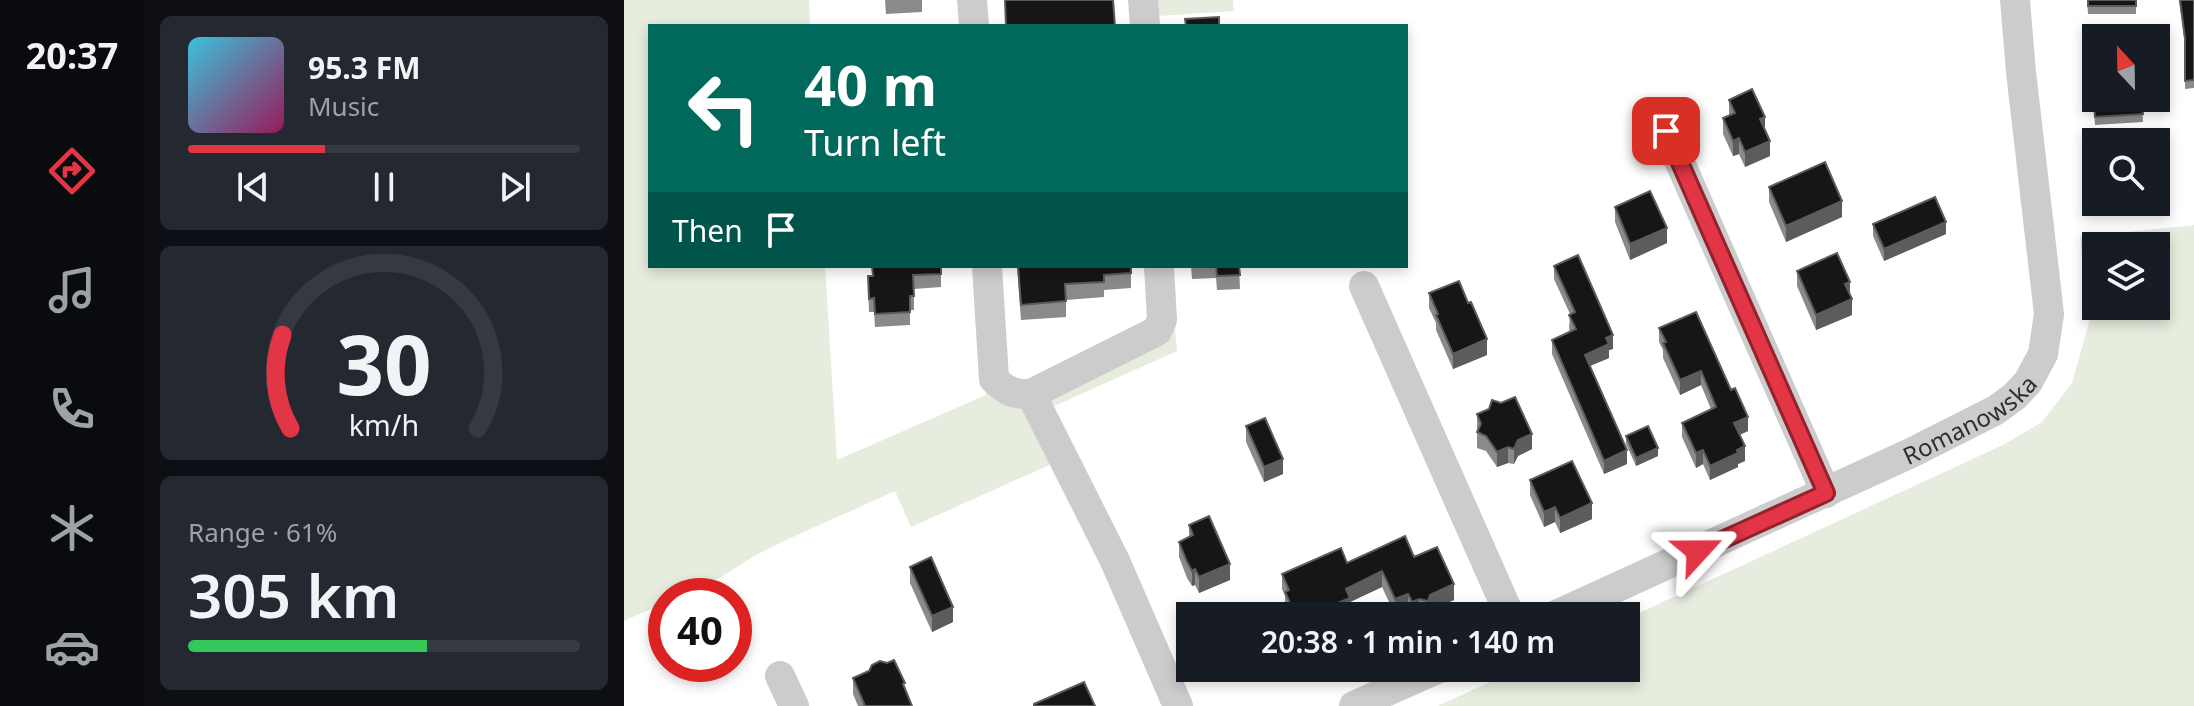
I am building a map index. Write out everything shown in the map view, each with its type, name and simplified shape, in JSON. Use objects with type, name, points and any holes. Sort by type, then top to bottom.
[{"type":"street","points":[[972,0],[974,24]]},
{"type":"street","points":[[1143,0],[1145,24]]},
{"type":"street","name":"Romanowska","points":[[1585,602],[1911,453],[2002,406],[2028,382],[2043,354],[2049,325],[2049,298],[2015,0]]},
{"type":"street","points":[[1666,131],[1826,493]]},
{"type":"street","points":[[987,268],[994,379],[1018,392],[1108,548],[1178,706]]},
{"type":"street","points":[[1018,392],[1157,331],[1162,320],[1159,268]]},
{"type":"street","points":[[1364,286],[1504,602]]},
{"type":"street","points":[[780,676],[794,706]]},
{"type":"street","points":[[1354,706],[1408,682]]},
{"type":"shaded area","points":[[624,0],[809,0],[810,24],[648,24],[648,268],[825,268],[837,460],[986,395],[985,376],[1006,390],[1174,315],[1177,351],[1041,412],[1065,458],[911,527],[895,491],[766,550],[717,578],[648,578],[648,610],[624,621]]},
{"type":"shaded area","points":[[1156,0],[1233,0],[1234,11],[1157,16]]},
{"type":"shaded area","points":[[2194,225],[2194,706],[1438,706],[1490,682],[1640,682],[1640,613],[2005,444],[2042,422],[2072,383],[2089,320],[2170,320],[2170,232],[2128,232]]},
{"type":"building","points":[[1005,0],[1113,0],[1115,24],[1006,24]]},
{"type":"building","points":[[2088,0],[2136,0],[2136,6],[2088,6]]},
{"type":"building","points":[[2180,0],[2194,0],[2194,80],[2185,81],[2185,38]]},
{"type":"building","points":[[1219,17],[1219,24],[1186,24],[1185,19]]},
{"type":"building","points":[[1752,89],[1765,117],[1760,119],[1770,141],[1745,152],[1739,138],[1733,141],[1723,118],[1735,113],[1729,100]]},
{"type":"building","points":[[2095,112],[2143,112],[2143,114],[2095,117]]},
{"type":"building","points":[[1825,162],[1842,201],[1786,226],[1769,187]]},
{"type":"building","points":[[1650,191],[1667,228],[1630,244],[1615,207]]},
{"type":"building","points":[[1935,197],[1946,222],[1884,249],[1873,224]]},
{"type":"building","points":[[1837,253],[1850,282],[1845,284],[1852,299],[1816,315],[1797,271]]},
{"type":"building","points":[[1578,255],[1613,335],[1606,338],[1609,344],[1585,355],[1627,450],[1604,461],[1552,340],[1576,329],[1569,315],[1575,312],[1554,266]]},
{"type":"building","points":[[872,268],[941,268],[941,274],[913,275],[914,296],[910,296],[910,312],[875,314],[874,298],[869,299],[868,276],[873,276]]},
{"type":"building","points":[[1018,268],[1131,268],[1131,273],[1104,275],[1104,282],[1065,284],[1066,301],[1021,305]]},
{"type":"building","points":[[1216,268],[1239,268],[1240,275],[1217,276]]},
{"type":"building","points":[[1459,281],[1487,339],[1453,354],[1429,293]]},
{"type":"building","points":[[1696,312],[1731,390],[1735,388],[1748,417],[1734,423],[1745,446],[1737,450],[1738,453],[1710,466],[1703,450],[1696,453],[1682,423],[1716,407],[1701,371],[1680,380],[1659,328]]},
{"type":"building","points":[[1515,397],[1532,434],[1518,440],[1514,449],[1508,447],[1497,452],[1486,436],[1477,432],[1481,424],[1477,414],[1489,409],[1492,400],[1501,403]]},
{"type":"building","points":[[1265,418],[1283,459],[1264,467],[1246,426]]},
{"type":"building","points":[[1648,426],[1658,448],[1636,458],[1626,436]]},
{"type":"building","points":[[1572,461],[1592,503],[1560,518],[1555,507],[1544,512],[1530,480]]},
{"type":"building","points":[[1209,516],[1230,564],[1199,577],[1195,569],[1192,571],[1179,542],[1193,535],[1189,525]]},
{"type":"building","points":[[1405,536],[1414,557],[1437,547],[1454,584],[1430,595],[1428,601],[1419,599],[1412,602],[1408,594],[1395,599],[1382,571],[1346,589],[1350,598],[1340,602],[1290,602],[1285,592],[1289,590],[1282,574],[1341,548],[1347,563]]},
{"type":"building","points":[[931,557],[953,607],[932,616],[910,567]]},
{"type":"building","points":[[894,660],[912,706],[865,706],[853,678],[869,671],[872,665],[880,661],[887,663]]},
{"type":"building","points":[[1084,682],[1095,706],[1034,706],[1034,704]]},
{"type":"route","points":[[1666,131],[1826,493],[1698,551]]}]
